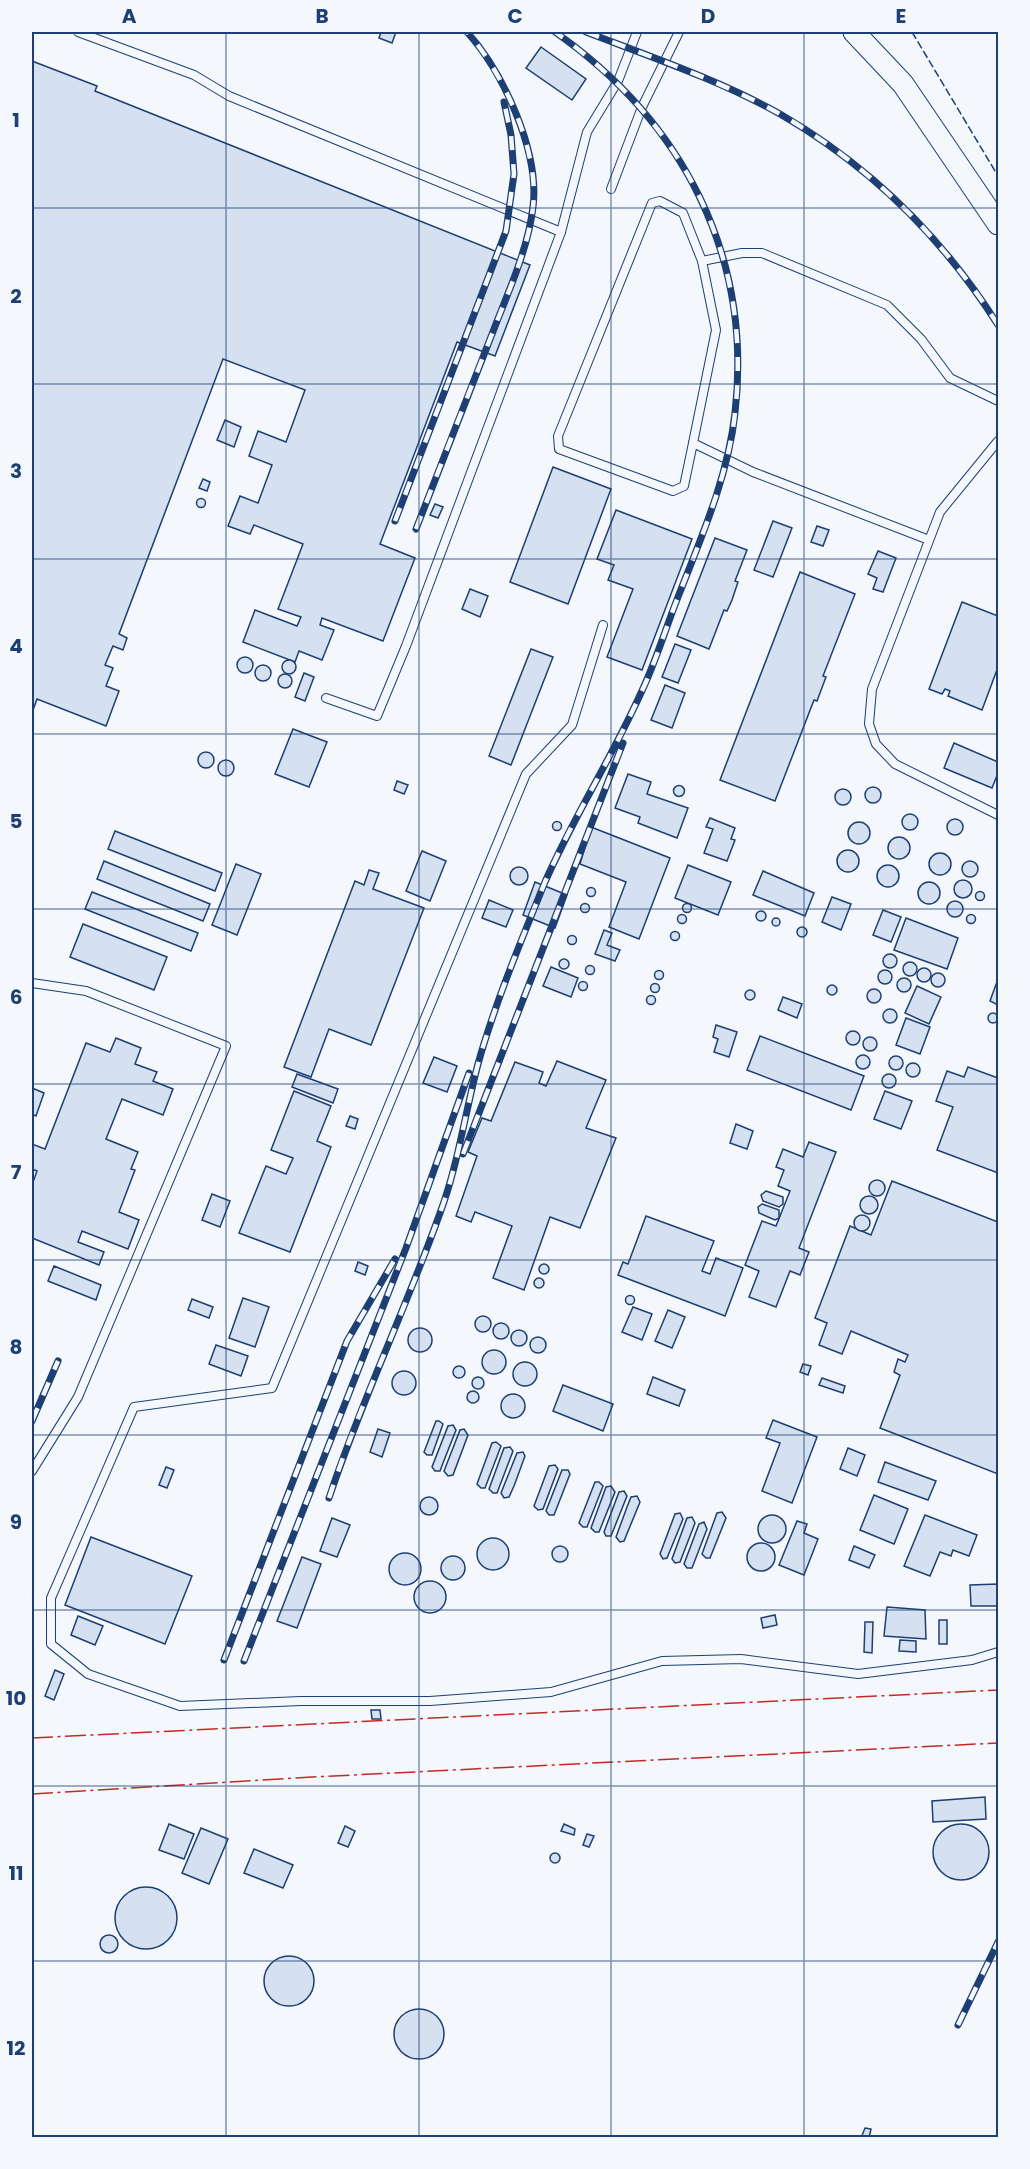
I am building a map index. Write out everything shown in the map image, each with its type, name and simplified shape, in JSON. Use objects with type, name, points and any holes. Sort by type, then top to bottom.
[{"type":"street","points":[[854,32],[903,84],[999,224]]},
{"type":"lane","points":[[78,32],[194,75],[229,96],[561,232]]},
{"type":"lane","points":[[326,698],[377,716],[406,646],[561,232],[587,132],[618,81],[637,32]]},
{"type":"lane","points":[[611,189],[642,107],[679,32]]},
{"type":"lane","points":[[660,201],[683,213],[702,261],[716,330],[684,486],[673,491],[560,448],[558,436],[652,202],[660,201]]},
{"type":"lane","points":[[702,261],[742,253],[762,253],[887,305],[921,339],[950,378],[999,401]]},
{"type":"lane","points":[[999,441],[940,512],[872,689],[869,724],[876,744],[895,764],[999,815]]},
{"type":"lane","points":[[693,443],[753,472],[929,540]]},
{"type":"lane","points":[[603,625],[572,725],[526,774],[272,1388],[134,1407],[51,1598],[51,1644],[88,1674],[180,1706],[302,1701],[430,1701],[551,1692],[662,1661],[741,1659],[858,1674],[972,1660],[999,1652]]},
{"type":"lane","points":[[32,983],[86,991],[226,1046],[78,1396],[32,1471]]},
{"type":"building","points":[[381,32],[396,32],[392,43],[379,38]]},
{"type":"building","points":[[541,47],[586,79],[572,100],[526,68]]},
{"type":"building","points":[[32,61],[97,86],[95,91],[530,265],[495,356],[457,342],[380,544],[415,558],[383,641],[322,618],[320,625],[334,630],[322,660],[299,651],[295,662],[243,642],[255,610],[297,626],[301,617],[278,609],[303,544],[254,525],[250,534],[228,526],[240,496],[258,503],[272,465],[249,456],[258,431],[286,442],[305,390],[223,359],[119,634],[127,638],[123,650],[113,646],[105,665],[113,668],[106,686],[119,691],[106,726],[37,699],[32,713]]},
{"type":"building","points":[[225,420],[241,427],[234,447],[217,440]]},
{"type":"building","points":[[553,467],[611,489],[568,604],[510,582]]},
{"type":"building","points":[[203,479],[210,482],[207,491],[199,488]]},
{"type":"building","points":[[201,499],[205,503],[201,507],[197,503]]},
{"type":"building","points":[[435,504],[443,507],[438,518],[430,515]]},
{"type":"building","points":[[616,510],[692,539],[642,670],[607,657],[633,589],[608,580],[614,565],[597,559]]},
{"type":"building","points":[[773,521],[792,528],[773,577],[754,570]]},
{"type":"building","points":[[817,526],[829,530],[823,546],[811,542]]},
{"type":"building","points":[[715,538],[747,550],[735,581],[738,582],[732,600],[727,611],[724,610],[709,649],[677,636]]},
{"type":"building","points":[[878,551],[896,558],[883,592],[873,589],[877,578],[868,574]]},
{"type":"building","points":[[800,572],[855,594],[823,676],[826,677],[817,701],[814,700],[775,801],[720,780]]},
{"type":"building","points":[[470,589],[488,596],[480,617],[462,609]]},
{"type":"building","points":[[962,602],[998,616],[998,667],[982,710],[948,696],[950,691],[945,689],[942,694],[929,689]]},
{"type":"building","points":[[675,644],[691,650],[678,683],[662,677]]},
{"type":"building","points":[[531,649],[553,657],[511,765],[489,756]]},
{"type":"building","points":[[242,657],[248,657],[253,665],[251,671],[242,673],[237,668],[237,662]]},
{"type":"building","points":[[289,660],[294,662],[296,667],[294,672],[289,674],[284,672],[282,667],[284,662]]},
{"type":"building","points":[[260,665],[266,665],[271,673],[269,679],[260,681],[255,676],[255,670]]},
{"type":"building","points":[[304,673],[314,677],[305,701],[295,697]]},
{"type":"building","points":[[285,674],[290,676],[292,681],[290,686],[285,688],[280,686],[278,681],[280,676]]},
{"type":"building","points":[[665,685],[685,693],[672,728],[651,720]]},
{"type":"building","points":[[293,729],[327,742],[309,787],[275,774]]},
{"type":"building","points":[[954,743],[998,762],[998,773],[992,788],[944,768]]},
{"type":"building","points":[[203,752],[209,752],[214,760],[212,766],[203,768],[198,763],[198,757]]},
{"type":"building","points":[[223,760],[229,760],[234,768],[232,774],[223,776],[218,771],[218,765]]},
{"type":"building","points":[[628,774],[651,782],[647,794],[688,808],[677,838],[638,823],[640,817],[615,808]]},
{"type":"building","points":[[397,781],[408,785],[404,794],[394,790]]},
{"type":"building","points":[[679,785],[685,791],[679,797],[673,791]]},
{"type":"building","points":[[870,787],[876,787],[881,795],[879,801],[870,803],[865,798],[865,792]]},
{"type":"building","points":[[840,789],[846,789],[851,797],[849,803],[840,805],[835,800],[835,794]]},
{"type":"building","points":[[907,814],[913,814],[918,822],[916,828],[907,830],[902,825],[902,819]]},
{"type":"building","points":[[710,818],[735,828],[731,839],[735,840],[727,861],[704,853],[713,829],[706,827]]},
{"type":"building","points":[[952,819],[958,819],[963,827],[961,833],[952,835],[947,830],[947,824]]},
{"type":"building","points":[[557,821],[562,826],[557,831],[552,826]]},
{"type":"building","points":[[855,822],[863,822],[870,829],[870,837],[863,844],[855,844],[848,837],[848,829]]},
{"type":"building","points":[[591,827],[670,858],[639,939],[609,927],[626,882],[580,864]]},
{"type":"building","points":[[115,831],[222,873],[215,891],[108,849]]},
{"type":"building","points":[[895,837],[903,837],[910,844],[910,852],[903,859],[895,859],[888,852],[888,844]]},
{"type":"building","points":[[844,850],[852,850],[859,857],[859,865],[852,872],[844,872],[837,865],[837,857]]},
{"type":"building","points":[[422,851],[446,861],[430,901],[406,891]]},
{"type":"building","points":[[936,853],[944,853],[951,860],[951,868],[944,875],[936,875],[929,868],[929,860]]},
{"type":"building","points":[[104,861],[210,904],[203,921],[97,879]]},
{"type":"building","points":[[970,861],[976,863],[978,869],[976,875],[970,877],[964,875],[962,869],[964,863]]},
{"type":"building","points":[[236,864],[261,874],[237,935],[212,925]]},
{"type":"building","points":[[688,865],[731,882],[718,915],[675,898]]},
{"type":"building","points":[[884,865],[892,865],[899,872],[899,880],[892,887],[884,887],[877,880],[877,872]]},
{"type":"building","points":[[519,867],[525,870],[528,876],[525,882],[519,885],[513,882],[510,876],[513,870]]},
{"type":"building","points":[[369,870],[379,873],[373,889],[424,908],[371,1045],[329,1029],[311,1077],[284,1067],[355,881],[364,885]]},
{"type":"building","points":[[763,871],[814,893],[805,916],[753,895]]},
{"type":"building","points":[[963,880],[969,883],[972,889],[969,895],[963,898],[957,895],[954,889],[957,883]]},
{"type":"building","points":[[535,882],[567,895],[555,928],[523,915]]},
{"type":"building","points":[[925,882],[933,882],[940,889],[940,897],[933,904],[925,904],[918,897],[918,889]]},
{"type":"building","points":[[591,887],[596,892],[591,897],[586,892]]},
{"type":"building","points":[[92,892],[198,933],[191,951],[85,909]]},
{"type":"building","points":[[980,892],[984,896],[980,900],[976,896]]},
{"type":"building","points":[[832,897],[851,904],[841,930],[822,922]]},
{"type":"building","points":[[489,900],[513,910],[506,927],[482,918]]},
{"type":"building","points":[[952,901],[958,901],[963,909],[961,915],[952,917],[947,912],[947,906]]},
{"type":"building","points":[[585,903],[590,908],[585,913],[580,908]]},
{"type":"building","points":[[687,903],[692,908],[687,913],[682,908]]},
{"type":"building","points":[[883,910],[901,917],[891,942],[873,935]]},
{"type":"building","points":[[761,911],[765,912],[765,920],[761,921],[757,920],[756,916],[757,912]]},
{"type":"building","points":[[682,914],[687,919],[682,924],[677,919]]},
{"type":"building","points":[[971,914],[976,919],[971,924],[966,919]]},
{"type":"building","points":[[776,918],[780,922],[776,926],[772,922]]},
{"type":"building","points":[[906,918],[958,938],[947,969],[894,950]]},
{"type":"building","points":[[83,924],[167,957],[154,990],[70,957]]},
{"type":"building","points":[[802,927],[806,928],[806,936],[802,937],[798,936],[797,932],[798,928]]},
{"type":"building","points":[[604,930],[612,933],[607,945],[620,950],[615,961],[595,954]]},
{"type":"building","points":[[675,931],[680,936],[675,941],[670,936]]},
{"type":"building","points":[[572,935],[577,940],[572,945],[567,940]]},
{"type":"building","points":[[890,954],[895,956],[897,961],[895,966],[890,968],[885,966],[883,961],[885,956]]},
{"type":"building","points":[[564,959],[568,960],[568,968],[564,969],[560,968],[559,964],[560,960]]},
{"type":"building","points":[[910,962],[915,964],[917,969],[915,974],[910,976],[905,974],[903,969],[905,964]]},
{"type":"building","points":[[590,965],[595,970],[590,975],[585,970]]},
{"type":"building","points":[[551,967],[578,978],[571,997],[543,986]]},
{"type":"building","points":[[924,968],[929,970],[931,975],[929,980],[924,982],[919,980],[917,975],[919,970]]},
{"type":"building","points":[[659,970],[664,975],[659,980],[654,975]]},
{"type":"building","points":[[885,970],[890,972],[892,977],[890,982],[885,984],[880,982],[878,977],[880,972]]},
{"type":"building","points":[[938,973],[943,975],[945,980],[943,985],[938,987],[933,985],[931,980],[933,975]]},
{"type":"building","points":[[904,978],[909,980],[911,985],[909,990],[904,992],[899,990],[897,985],[899,980]]},
{"type":"building","points":[[998,979],[998,1005],[990,1001]]},
{"type":"building","points":[[583,981],[588,986],[583,991],[578,986]]},
{"type":"building","points":[[655,983],[660,988],[655,993],[650,988]]},
{"type":"building","points":[[832,985],[837,990],[832,995],[827,990]]},
{"type":"building","points":[[917,986],[941,997],[929,1024],[905,1013]]},
{"type":"building","points":[[874,989],[879,991],[881,996],[879,1001],[874,1003],[869,1001],[867,996],[869,991]]},
{"type":"building","points":[[750,990],[755,995],[750,1000],[745,995]]},
{"type":"building","points":[[651,995],[656,1000],[651,1005],[646,1000]]},
{"type":"building","points":[[783,997],[802,1004],[797,1018],[778,1010]]},
{"type":"building","points":[[890,1009],[895,1011],[897,1016],[895,1021],[890,1023],[885,1021],[883,1016],[885,1011]]},
{"type":"building","points":[[993,1013],[997,1014],[997,1022],[993,1023],[989,1022],[988,1018],[989,1014]]},
{"type":"building","points":[[906,1018],[930,1027],[920,1054],[896,1045]]},
{"type":"building","points":[[716,1025],[737,1032],[729,1057],[714,1052],[718,1039],[713,1037]]},
{"type":"building","points":[[853,1031],[858,1033],[860,1038],[858,1043],[853,1045],[848,1043],[846,1038],[848,1033]]},
{"type":"building","points":[[760,1036],[864,1076],[851,1110],[747,1070]]},
{"type":"building","points":[[870,1037],[875,1039],[877,1044],[875,1049],[870,1051],[865,1049],[863,1044],[865,1039]]},
{"type":"building","points":[[116,1038],[141,1048],[135,1064],[157,1072],[153,1081],[173,1089],[163,1115],[122,1099],[106,1139],[138,1152],[131,1169],[135,1170],[119,1212],[139,1220],[128,1249],[82,1231],[78,1242],[104,1252],[99,1265],[32,1238],[32,1185],[37,1171],[32,1169],[32,1144],[45,1149],[86,1043],[110,1052]]},
{"type":"building","points":[[863,1055],[868,1057],[870,1062],[868,1067],[863,1069],[858,1067],[856,1062],[858,1057]]},
{"type":"building","points":[[896,1056],[901,1058],[903,1063],[901,1068],[896,1070],[891,1068],[889,1063],[891,1058]]},
{"type":"building","points":[[434,1057],[457,1066],[447,1092],[423,1083]]},
{"type":"building","points":[[557,1061],[606,1080],[586,1128],[616,1138],[580,1228],[550,1217],[524,1290],[493,1278],[512,1226],[475,1212],[471,1222],[456,1216],[477,1156],[468,1152],[482,1118],[491,1121],[515,1062],[543,1072],[539,1083],[546,1086]]},
{"type":"building","points":[[913,1063],[918,1065],[920,1070],[918,1075],[913,1077],[908,1075],[906,1070],[908,1065]]},
{"type":"building","points":[[968,1067],[998,1078],[998,1173],[937,1150],[953,1107],[936,1101],[947,1071],[964,1077]]},
{"type":"building","points":[[297,1074],[338,1089],[333,1103],[292,1087]]},
{"type":"building","points":[[889,1074],[894,1076],[896,1081],[894,1086],[889,1088],[884,1086],[882,1081],[884,1076]]},
{"type":"building","points":[[32,1088],[44,1093],[36,1116],[32,1114]]},
{"type":"building","points":[[294,1091],[331,1106],[317,1141],[331,1147],[290,1252],[239,1233],[266,1166],[286,1174],[293,1158],[271,1150]]},
{"type":"building","points":[[885,1091],[912,1101],[901,1129],[874,1119]]},
{"type":"building","points":[[350,1116],[358,1119],[355,1129],[346,1126]]},
{"type":"building","points":[[736,1124],[753,1131],[747,1149],[730,1143]]},
{"type":"building","points":[[809,1142],[836,1152],[799,1248],[809,1252],[800,1275],[790,1271],[776,1307],[749,1297],[759,1271],[745,1265],[762,1221],[776,1226],[790,1191],[778,1186],[784,1170],[776,1167],[783,1149],[803,1157]]},
{"type":"building","points":[[874,1180],[880,1180],[885,1188],[883,1194],[874,1196],[869,1191],[869,1185]]},
{"type":"building","points":[[892,1181],[998,1222],[998,1474],[880,1428],[900,1375],[894,1372],[898,1359],[905,1362],[908,1355],[851,1331],[842,1354],[819,1345],[827,1323],[815,1318],[850,1226],[871,1235]]},
{"type":"building","points":[[766,1191],[783,1197],[783,1204],[779,1207],[763,1201],[761,1195]]},
{"type":"building","points":[[212,1194],[230,1201],[220,1227],[202,1220]]},
{"type":"building","points":[[865,1196],[873,1196],[878,1201],[876,1212],[865,1214],[860,1209],[860,1201]]},
{"type":"building","points":[[762,1204],[779,1210],[779,1218],[775,1220],[759,1213],[758,1207]]},
{"type":"building","points":[[862,1215],[868,1217],[870,1223],[868,1229],[862,1231],[856,1229],[854,1223],[856,1217]]},
{"type":"building","points":[[646,1216],[714,1241],[702,1271],[710,1274],[716,1258],[743,1268],[725,1316],[618,1275],[623,1262],[628,1264]]},
{"type":"building","points":[[358,1262],[368,1266],[365,1275],[355,1271]]},
{"type":"building","points":[[544,1264],[548,1265],[548,1273],[544,1274],[540,1273],[539,1269],[540,1265]]},
{"type":"building","points":[[54,1266],[101,1285],[96,1300],[48,1281]]},
{"type":"building","points":[[539,1278],[543,1279],[543,1287],[539,1288],[535,1287],[534,1283],[535,1279]]},
{"type":"building","points":[[630,1295],[635,1300],[630,1305],[625,1300]]},
{"type":"building","points":[[243,1298],[269,1307],[255,1347],[229,1338]]},
{"type":"building","points":[[192,1299],[213,1307],[209,1318],[188,1310]]},
{"type":"building","points":[[633,1307],[652,1314],[642,1340],[622,1332]]},
{"type":"building","points":[[668,1310],[685,1317],[672,1348],[655,1341]]},
{"type":"building","points":[[480,1316],[486,1316],[491,1324],[489,1330],[480,1332],[475,1327],[475,1321]]},
{"type":"building","points":[[498,1323],[504,1323],[509,1331],[507,1337],[498,1339],[493,1334],[493,1328]]},
{"type":"building","points":[[420,1328],[425,1329],[431,1335],[431,1345],[425,1351],[420,1352],[415,1351],[409,1345],[408,1340],[409,1335],[415,1329]]},
{"type":"building","points":[[516,1330],[522,1330],[527,1338],[525,1344],[516,1346],[511,1341],[511,1335]]},
{"type":"building","points":[[535,1337],[541,1337],[546,1345],[544,1351],[535,1353],[530,1348],[530,1342]]},
{"type":"building","points":[[216,1345],[248,1356],[241,1376],[209,1364]]},
{"type":"building","points":[[494,1350],[499,1351],[505,1357],[505,1367],[499,1373],[494,1374],[489,1373],[483,1367],[482,1362],[483,1357],[489,1351]]},
{"type":"building","points":[[525,1362],[530,1363],[536,1369],[536,1379],[530,1385],[525,1386],[520,1385],[514,1379],[513,1374],[514,1369],[520,1363]]},
{"type":"building","points":[[803,1364],[811,1366],[808,1375],[800,1372]]},
{"type":"building","points":[[459,1366],[465,1372],[459,1378],[453,1372]]},
{"type":"building","points":[[404,1371],[409,1372],[415,1378],[415,1388],[409,1394],[404,1395],[399,1394],[393,1388],[392,1383],[393,1378],[399,1372]]},
{"type":"building","points":[[478,1377],[484,1383],[478,1389],[472,1383]]},
{"type":"building","points":[[653,1377],[685,1390],[679,1406],[647,1394]]},
{"type":"building","points":[[822,1378],[845,1386],[843,1393],[819,1385]]},
{"type":"building","points":[[563,1385],[613,1404],[603,1431],[553,1411]]},
{"type":"building","points":[[473,1391],[479,1397],[473,1403],[467,1397]]},
{"type":"building","points":[[513,1394],[518,1395],[524,1401],[524,1411],[518,1417],[513,1418],[508,1417],[502,1411],[501,1406],[502,1401],[508,1395]]},
{"type":"building","points":[[773,1420],[817,1437],[792,1503],[762,1491],[780,1443],[766,1438]]},
{"type":"building","points":[[436,1421],[443,1424],[432,1455],[427,1455],[424,1452]]},
{"type":"building","points":[[453,1425],[456,1430],[440,1471],[435,1471],[432,1467],[448,1426]]},
{"type":"building","points":[[378,1429],[390,1433],[382,1457],[370,1452]]},
{"type":"building","points":[[464,1429],[468,1435],[453,1475],[448,1476],[444,1471],[460,1430]]},
{"type":"building","points":[[496,1442],[501,1446],[485,1488],[481,1488],[477,1484],[492,1443]]},
{"type":"building","points":[[510,1447],[513,1451],[497,1493],[493,1493],[489,1489],[504,1448]]},
{"type":"building","points":[[848,1448],[865,1455],[857,1476],[840,1469]]},
{"type":"building","points":[[523,1452],[525,1456],[514,1486],[509,1497],[504,1498],[501,1493],[517,1453]]},
{"type":"building","points":[[885,1462],[936,1481],[928,1500],[878,1482]]},
{"type":"building","points":[[555,1465],[558,1469],[543,1509],[538,1510],[534,1506],[549,1466]]},
{"type":"building","points":[[166,1467],[174,1470],[167,1488],[159,1485]]},
{"type":"building","points":[[562,1470],[568,1470],[570,1474],[554,1515],[549,1515],[546,1511]]},
{"type":"building","points":[[595,1482],[603,1486],[587,1527],[583,1527],[579,1523]]},
{"type":"building","points":[[611,1486],[615,1492],[599,1532],[595,1532],[591,1528],[606,1487]]},
{"type":"building","points":[[624,1491],[627,1496],[611,1536],[606,1536],[604,1532],[619,1492]]},
{"type":"building","points":[[874,1495],[908,1509],[894,1544],[860,1530]]},
{"type":"building","points":[[637,1496],[640,1502],[624,1541],[620,1542],[616,1537],[627,1507],[631,1497]]},
{"type":"building","points":[[425,1497],[433,1497],[438,1502],[436,1513],[425,1515],[420,1510],[420,1502]]},
{"type":"building","points":[[722,1512],[726,1518],[710,1558],[706,1558],[702,1554],[717,1513]]},
{"type":"building","points":[[680,1513],[683,1519],[667,1558],[663,1559],[660,1554],[675,1514]]},
{"type":"building","points":[[772,1515],[782,1519],[786,1529],[782,1539],[772,1543],[762,1539],[758,1529],[762,1519]]},
{"type":"building","points":[[925,1515],[977,1535],[969,1556],[953,1550],[951,1556],[940,1552],[930,1576],[904,1566]]},
{"type":"building","points":[[692,1517],[695,1523],[680,1562],[675,1563],[672,1559],[687,1518]]},
{"type":"building","points":[[332,1518],[350,1525],[337,1557],[320,1551]]},
{"type":"building","points":[[797,1521],[807,1524],[804,1533],[818,1539],[804,1575],[779,1565]]},
{"type":"building","points":[[704,1522],[707,1529],[692,1568],[687,1568],[684,1564],[699,1524]]},
{"type":"building","points":[[91,1537],[192,1576],[165,1644],[65,1605]]},
{"type":"building","points":[[493,1538],[505,1542],[509,1554],[505,1566],[493,1570],[481,1566],[477,1554],[481,1542]]},
{"type":"building","points":[[761,1543],[771,1547],[775,1557],[771,1567],[761,1571],[751,1567],[747,1557],[751,1547]]},
{"type":"building","points":[[560,1546],[568,1554],[560,1562],[552,1554]]},
{"type":"building","points":[[854,1546],[875,1555],[869,1568],[849,1560]]},
{"type":"building","points":[[405,1553],[417,1557],[421,1569],[417,1581],[405,1585],[393,1581],[389,1569],[393,1557]]},
{"type":"building","points":[[453,1556],[458,1557],[464,1563],[464,1573],[458,1579],[453,1580],[448,1579],[442,1573],[441,1568],[442,1563],[448,1557]]},
{"type":"building","points":[[302,1557],[321,1564],[297,1628],[277,1621]]},
{"type":"building","points":[[430,1581],[442,1585],[446,1597],[442,1609],[430,1613],[418,1609],[414,1597],[418,1585]]},
{"type":"building","points":[[998,1584],[998,1606],[971,1606],[970,1585]]},
{"type":"building","points":[[887,1607],[925,1610],[926,1639],[884,1636]]},
{"type":"building","points":[[775,1615],[777,1625],[763,1628],[761,1618]]},
{"type":"building","points":[[78,1616],[103,1626],[95,1645],[71,1635]]},
{"type":"building","points":[[939,1620],[947,1620],[947,1644],[939,1644]]},
{"type":"building","points":[[865,1622],[873,1622],[872,1653],[864,1652]]},
{"type":"building","points":[[900,1640],[916,1641],[916,1652],[899,1651]]},
{"type":"building","points":[[55,1670],[64,1674],[54,1700],[45,1696]]},
{"type":"building","points":[[371,1710],[380,1710],[381,1719],[372,1719]]},
{"type":"building","points":[[985,1797],[986,1819],[933,1822],[932,1801]]},
{"type":"building","points":[[169,1824],[194,1834],[184,1859],[159,1850]]},
{"type":"building","points":[[564,1824],[575,1829],[574,1835],[561,1831]]},
{"type":"building","points":[[961,1824],[972,1826],[981,1832],[987,1841],[989,1852],[987,1863],[981,1872],[972,1878],[961,1880],[950,1878],[941,1872],[935,1863],[933,1852],[935,1841],[941,1832],[950,1826]]},
{"type":"building","points":[[345,1826],[355,1831],[348,1847],[338,1843]]},
{"type":"building","points":[[201,1828],[228,1839],[209,1884],[182,1873]]},
{"type":"building","points":[[587,1834],[594,1836],[589,1847],[583,1845]]},
{"type":"building","points":[[254,1849],[293,1865],[283,1888],[244,1873]]},
{"type":"building","points":[[555,1853],[560,1858],[555,1863],[550,1858]]},
{"type":"building","points":[[146,1887],[158,1889],[168,1896],[175,1906],[177,1918],[175,1930],[168,1940],[158,1947],[146,1949],[134,1947],[124,1940],[117,1930],[115,1918],[117,1906],[124,1896],[134,1889]]},
{"type":"building","points":[[109,1935],[115,1938],[118,1944],[115,1950],[109,1953],[103,1950],[100,1944],[103,1938]]},
{"type":"building","points":[[289,1956],[307,1963],[314,1981],[307,1999],[289,2006],[271,1999],[264,1981],[271,1963]]},
{"type":"building","points":[[419,2009],[437,2016],[444,2034],[437,2052],[419,2059],[401,2052],[394,2034],[401,2016]]},
{"type":"building","points":[[865,2128],[871,2129],[869,2138],[861,2138]]},
{"type":"railway","points":[[416,529],[517,269],[531,223],[533,207],[534,185],[531,162],[516,114],[493,68],[467,32]]},
{"type":"railway","points":[[329,1498],[446,1195],[457,1158],[478,1064],[509,972],[556,858],[629,719],[650,671],[720,484],[735,413],[738,355],[732,299],[719,246],[699,197],[673,150],[639,107],[600,67],[555,32]]},
{"type":"railway","points":[[586,32],[733,90],[813,134],[874,181],[902,206],[953,263],[977,293],[998,325]]},
{"type":"railway","points":[[395,521],[506,231],[514,174],[511,135],[504,102]]},
{"type":"railway","points":[[463,1154],[623,743]]},
{"type":"railway","points":[[244,1661],[406,1248],[469,1073]]},
{"type":"railway","points":[[224,1660],[347,1341],[395,1259]]},
{"type":"railway","points":[[32,1421],[58,1361]]},
{"type":"railway","points":[[958,2025],[998,1942]]},
{"type":"fence","points":[[912,32],[998,176]]},
{"type":"power","points":[[32,1738],[998,1690]]},
{"type":"power","points":[[32,1794],[312,1777],[998,1743]]}]
